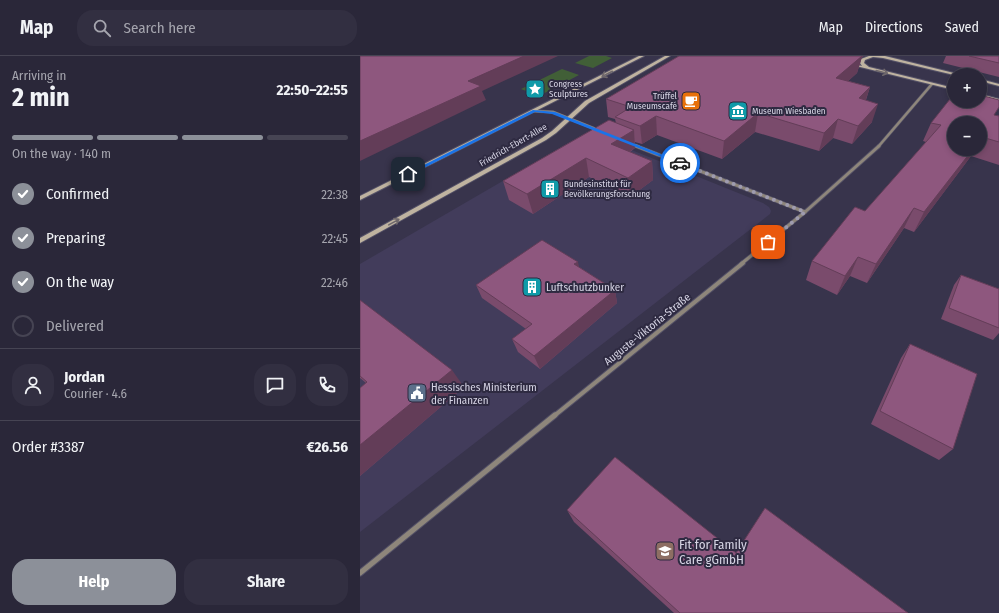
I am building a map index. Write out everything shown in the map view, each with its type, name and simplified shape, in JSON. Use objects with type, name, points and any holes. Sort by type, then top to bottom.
[{"type":"street","name":"Friedrich-Ebert-Allee","points":[[360,198],[642,56]]},
{"type":"street","name":"Friedrich-Ebert-Allee","points":[[360,240],[544,139],[554,132],[587,102],[668,56]]},
{"type":"street","points":[[869,68],[863,65],[863,59],[872,56],[881,56],[947,72]]},
{"type":"street","points":[[847,63],[947,87]]},
{"type":"street","points":[[987,82],[999,85]]},
{"type":"street","name":"Auguste-Viktoria-Straße","points":[[360,573],[805,212],[886,139],[932,84]]},
{"type":"street","points":[[987,97],[999,100]]},
{"type":"street","points":[[534,110],[548,111],[603,132]]},
{"type":"street","points":[[625,141],[805,212]]},
{"type":"shaded area","points":[[587,132],[763,203],[769,207],[771,211],[770,214],[360,532],[360,264]]},
{"type":"green space","points":[[589,56],[606,56],[612,58],[593,68],[575,63]]},
{"type":"green space","points":[[562,69],[579,75],[539,96],[521,89]]},
{"type":"building","points":[[360,56],[524,56],[468,81],[481,86],[360,141]]},
{"type":"building","name":"Museum Wiesbaden","points":[[679,56],[862,56],[836,78],[870,87],[859,98],[878,104],[858,126],[838,119],[824,133],[758,113],[724,141],[656,116],[640,126],[615,117],[631,107],[606,99]]},
{"type":"building","points":[[969,56],[999,56],[999,63]]},
{"type":"building","points":[[987,97],[999,100],[999,107],[994,115],[999,116],[999,142],[987,138],[987,116],[947,116],[947,156],[968,156],[924,212],[914,208],[876,264],[858,257],[845,276],[812,261],[855,207],[865,211],[941,125],[931,123],[947,103],[947,108],[987,108]]},
{"type":"building","points":[[609,120],[634,130],[611,144],[652,161],[628,178],[586,158],[527,194],[503,181]]},
{"type":"building","points":[[542,240],[578,262],[574,264],[615,290],[534,356],[512,339],[532,324],[476,285]]},
{"type":"building","points":[[961,275],[999,289],[999,328],[949,308]]},
{"type":"building","name":"Hessisches Ministerium der Finanzen","points":[[360,300],[452,370],[360,445],[360,388],[367,382],[360,376]]},
{"type":"building","points":[[910,344],[977,374],[953,449],[880,411]]},
{"type":"building","points":[[615,457],[736,553],[765,508],[908,613],[680,613],[567,510]]},
{"type":"way so far","points":[[680,163],[805,212],[768,242]]},
{"type":"place","name":"Congress Sculptures","points":[[535,89]]},
{"type":"place","name":"Trüffel Museumscafé","points":[[691,101]]},
{"type":"place","name":"Museum Wiesbaden","points":[[738,111]]},
{"type":"place","name":"Bundesinstitut für Bevölkerungsforschung","points":[[550,189]]},
{"type":"place","name":"Luftschutzbunker","points":[[532,287]]},
{"type":"place","name":"Hessisches Ministerium der Finanzen","points":[[417,393]]},
{"type":"place","name":"Fit for Family Care gGmbH","points":[[665,551]]},
{"type":"route","points":[[408,174],[534,110],[553,112],[680,163]]}]
